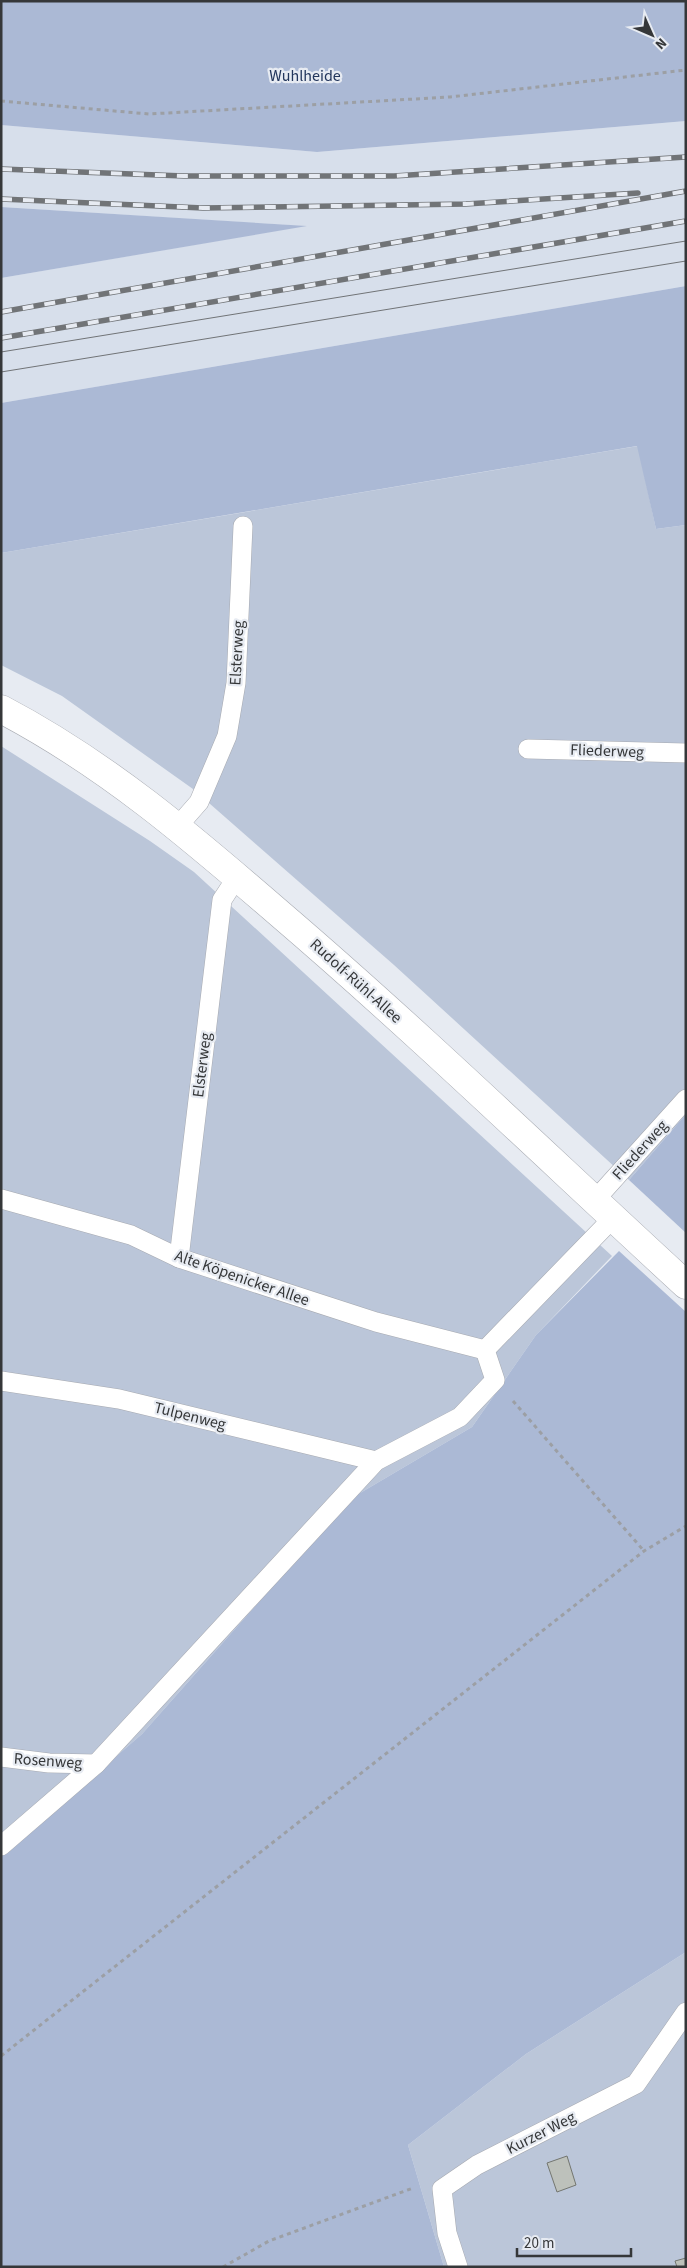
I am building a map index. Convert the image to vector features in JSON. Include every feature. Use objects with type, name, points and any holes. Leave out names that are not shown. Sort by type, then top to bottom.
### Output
[{"type":"street","name":"Rudolf-Rühl-Allee","points":[[1,709],[28,723],[103,770],[178,826],[329,956],[686,1285]]},
{"type":"lane","name":"Elsterweg","points":[[178,826],[199,802],[227,736],[236,683],[243,526]]},
{"type":"lane","name":"Fliederweg","points":[[528,748],[686,753]]},
{"type":"lane","name":"Elsterweg","points":[[179,1258],[222,900],[237,877]]},
{"type":"lane","name":"Fliederweg","points":[[485,1350],[604,1209],[686,1099]]},
{"type":"lane","name":"Alte Köpenicker Allee","points":[[1,1199],[131,1235],[179,1258],[376,1322],[485,1350]]},
{"type":"lane","points":[[1,1846],[96,1764],[376,1461],[460,1417],[495,1380],[485,1350]]},
{"type":"lane","name":"Tulpenweg","points":[[1,1381],[119,1399],[376,1461]]},
{"type":"lane","name":"Rosenweg","points":[[1,1757],[49,1763],[96,1764]]},
{"type":"lane","name":"Kurzer Weg","points":[[458,2267],[447,2234],[442,2189],[477,2165],[636,2084],[686,2012]]},
{"type":"path","points":[[1,101],[149,114],[450,97],[686,70]]},
{"type":"path","points":[[495,1380],[644,1551]]},
{"type":"path","points":[[1,2056],[644,1551],[686,1526]]},
{"type":"path","points":[[223,2267],[269,2241],[415,2187]]},
{"type":"shaded area","points":[[686,121],[686,286],[1,403],[1,278],[304,226],[1,207],[1,125],[317,152]]},
{"type":"shaded area","points":[[638,446],[656,529],[686,525],[686,1114],[629,1180],[394,965],[193,789],[62,696],[1,665],[1,553]]},
{"type":"shaded area","points":[[1,746],[150,841],[194,872],[612,1256],[536,1335],[472,1427],[350,1499],[142,1734],[1,1856]]},
{"type":"shaded area","points":[[686,1952],[686,2267],[444,2267],[408,2145],[526,2054]]},
{"type":"green space","name":"Wuhlheide","points":[[1,1],[686,1],[686,121],[317,152],[1,125]]},
{"type":"green space","points":[[1,207],[307,226],[1,278]]},
{"type":"green space","points":[[686,286],[686,525],[656,529],[637,446],[1,553],[1,403]]},
{"type":"green space","points":[[686,1114],[686,1233],[629,1180]]},
{"type":"green space","points":[[619,1251],[686,1312],[686,1952],[526,2054],[408,2145],[444,2267],[1,2267],[1,1856],[142,1734],[350,1499],[472,1427],[536,1335]]},
{"type":"building","points":[[567,2156],[576,2185],[557,2192],[547,2163]]},
{"type":"building","points":[[686,2258],[686,2267],[677,2267],[675,2261]]},
{"type":"tram line","points":[[1,352],[686,241]]},
{"type":"tram line","points":[[1,372],[686,261]]},
{"type":"railway","points":[[1,169],[184,176],[394,176],[686,157]]},
{"type":"railway","points":[[1,312],[686,191]]},
{"type":"railway","points":[[1,199],[203,208],[466,204],[638,193]]},
{"type":"railway","points":[[1,338],[686,221]]}]
